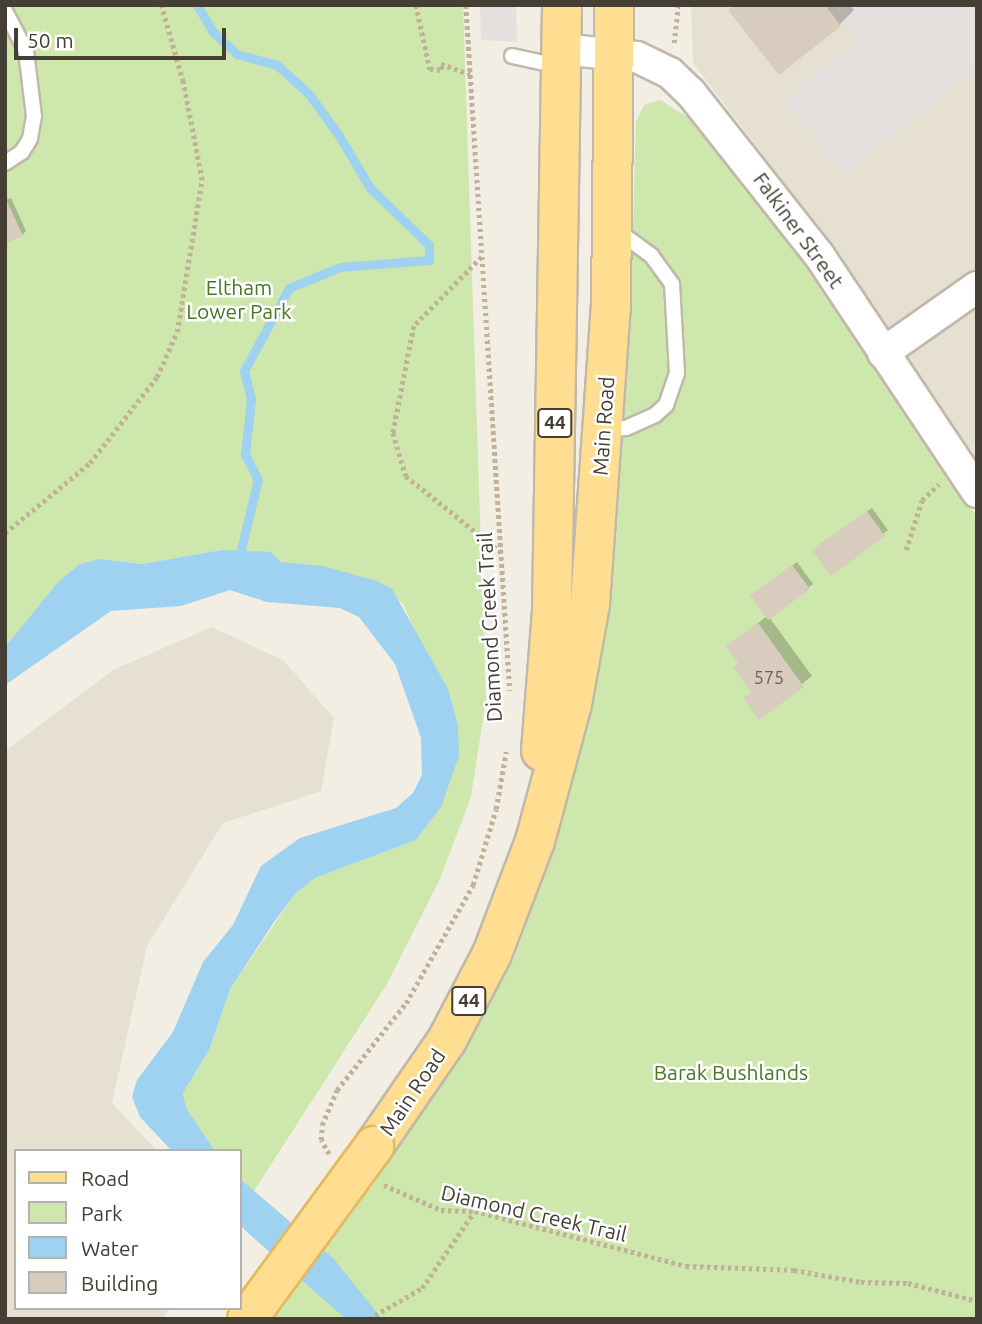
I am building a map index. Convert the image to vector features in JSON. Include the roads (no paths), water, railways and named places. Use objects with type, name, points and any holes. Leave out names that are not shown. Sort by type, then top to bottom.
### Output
[{"type":"main road","name":"Main Road","points":[[534,841],[552,610],[562,5]]},
{"type":"main road","name":"Main Road","points":[[247,1319],[377,1165],[424,1075],[471,996],[534,841],[572,705],[590,604],[604,430],[611,226],[614,5]]},
{"type":"main road","points":[[556,391],[584,419],[604,430]]},
{"type":"street","name":"Falkiner Street","points":[[560,58],[612,52],[637,57],[670,73],[763,180],[969,480]]},
{"type":"street","points":[[883,353],[977,287]]},
{"type":"lane","points":[[5,11],[29,62],[34,116],[30,139],[22,152],[5,163]]},
{"type":"lane","points":[[512,56],[560,58]]},
{"type":"lane","points":[[604,430],[626,428],[655,415],[666,405],[677,373],[676,302],[672,284],[652,256],[611,226]]},
{"type":"water","points":[[222,550],[271,552],[281,562],[323,566],[377,581],[392,589],[448,689],[458,726],[459,756],[441,807],[416,840],[315,878],[295,894],[230,989],[210,1048],[183,1093],[186,1108],[214,1149],[170,1149],[140,1117],[132,1097],[137,1080],[173,1032],[203,962],[233,925],[261,866],[300,838],[396,808],[413,793],[422,775],[421,738],[395,664],[359,617],[340,608],[267,602],[230,590],[181,606],[111,611],[5,685],[5,647],[59,581],[80,564],[100,559],[142,564]]},
{"type":"water","points":[[242,1181],[333,1258],[382,1319],[346,1319],[242,1227]]},
{"type":"waterway","points":[[197,5],[213,32],[237,54],[277,65],[308,93],[338,134],[370,188],[429,245],[429,260],[340,267],[289,288],[244,371],[251,399],[245,454],[258,479],[238,562]]},
{"type":"park label","name":"Eltham Lower Park","points":[[239,299]]},
{"type":"park label","name":"Barak Bushlands","points":[[731,1072]]}]
